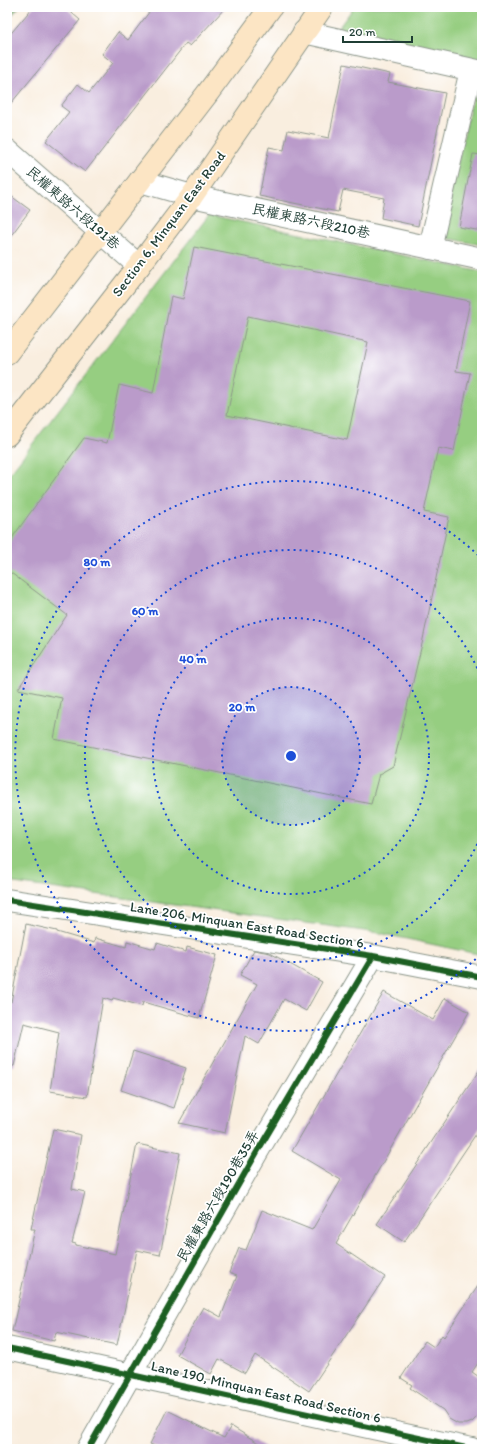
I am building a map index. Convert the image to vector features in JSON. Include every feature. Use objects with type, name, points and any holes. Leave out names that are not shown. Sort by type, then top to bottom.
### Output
[{"type":"main road","points":[[7,353],[207,94],[270,7]]},
{"type":"main road","name":"Section 6, Minquan East Road","points":[[7,435],[192,196],[322,7]]},
{"type":"street","points":[[304,32],[477,71],[430,248]]},
{"type":"street","name":"民權東路六段191巷","points":[[7,150],[139,266]]},
{"type":"street","name":"民權東路六段210巷","points":[[140,181],[192,196],[482,259]]},
{"type":"street","name":"Lane 206, Minquan East Road Section 6","points":[[7,900],[373,956],[482,977]]},
{"type":"street","name":"民權東路六段190巷35弄","points":[[88,1449],[257,1152],[373,956]]},
{"type":"street","name":"Lane 190, Minquan East Road Section 6","points":[[7,1348],[472,1449]]},
{"type":"green space","points":[[7,7],[19,7],[7,21]]},
{"type":"green space","points":[[354,7],[482,7],[482,69],[331,38]]},
{"type":"green space","points":[[475,86],[482,87],[482,245],[441,237]]},
{"type":"green space","points":[[209,215],[482,272],[482,955],[379,933],[7,882],[7,477]]},
{"type":"building","points":[[33,7],[65,7],[80,20],[7,108],[7,38]]},
{"type":"building","points":[[153,7],[226,7],[190,46],[186,43],[85,172],[46,141],[69,112],[61,106],[78,84],[89,93],[113,63],[102,54],[118,32],[128,40]]},
{"type":"building","points":[[344,64],[390,74],[388,82],[445,93],[418,226],[381,218],[384,198],[343,190],[338,212],[259,196],[269,147],[284,150],[288,130],[329,138]]},
{"type":"building","points":[[473,154],[482,155],[482,231],[459,227]]},
{"type":"building","points":[[7,193],[30,210],[7,241]]},
{"type":"building","points":[[194,247],[470,301],[456,371],[470,373],[454,451],[438,448],[424,512],[449,517],[422,644],[393,766],[379,774],[371,804],[54,739],[62,698],[18,689],[67,615],[7,570],[7,545],[84,438],[107,443],[119,385],[153,393],[171,296],[183,299]],"holes":[[[248,316],[368,342],[347,440],[227,415]]]},
{"type":"building","points":[[26,924],[57,931],[94,943],[95,938],[126,947],[127,941],[155,949],[157,943],[186,952],[187,947],[217,955],[199,1018],[143,1002],[142,1006],[113,998],[112,1001],[103,998],[87,1097],[50,1091],[59,1032],[24,1023],[14,1066],[7,1066],[7,1001],[11,1002]]},
{"type":"building","points":[[254,950],[270,953],[322,982],[306,1011],[284,999],[259,1044],[245,1036],[225,1133],[179,1123],[257,984],[240,975]]},
{"type":"building","points":[[384,992],[433,1020],[445,998],[469,1012],[336,1244],[385,1277],[309,1391],[255,1355],[245,1373],[219,1359],[211,1374],[177,1355],[203,1307],[221,1317],[237,1276],[229,1273],[239,1248],[246,1250],[262,1210],[312,1230],[341,1180],[292,1151]]},
{"type":"building","points":[[133,1051],[186,1068],[174,1108],[121,1090]]},
{"type":"building","points":[[482,1066],[482,1125],[404,1242],[377,1224]]},
{"type":"building","points":[[53,1129],[81,1135],[72,1189],[85,1192],[72,1243],[115,1254],[137,1144],[180,1153],[160,1255],[137,1250],[117,1345],[56,1332],[54,1341],[12,1331],[35,1229],[31,1229]]},
{"type":"building","points":[[482,1280],[482,1357],[472,1372],[482,1379],[481,1408],[479,1415],[472,1422],[467,1424],[458,1424],[449,1419],[443,1410],[410,1388],[412,1385],[401,1378],[425,1341],[434,1347],[442,1335],[444,1337]]},
{"type":"building","points":[[167,1410],[224,1438],[231,1426],[268,1449],[161,1449],[150,1444]]},
{"type":"cycle path","points":[[7,900],[373,956],[482,977]]},
{"type":"cycle path","points":[[88,1449],[257,1152],[373,956]]},
{"type":"cycle path","points":[[7,1348],[472,1449]]}]
